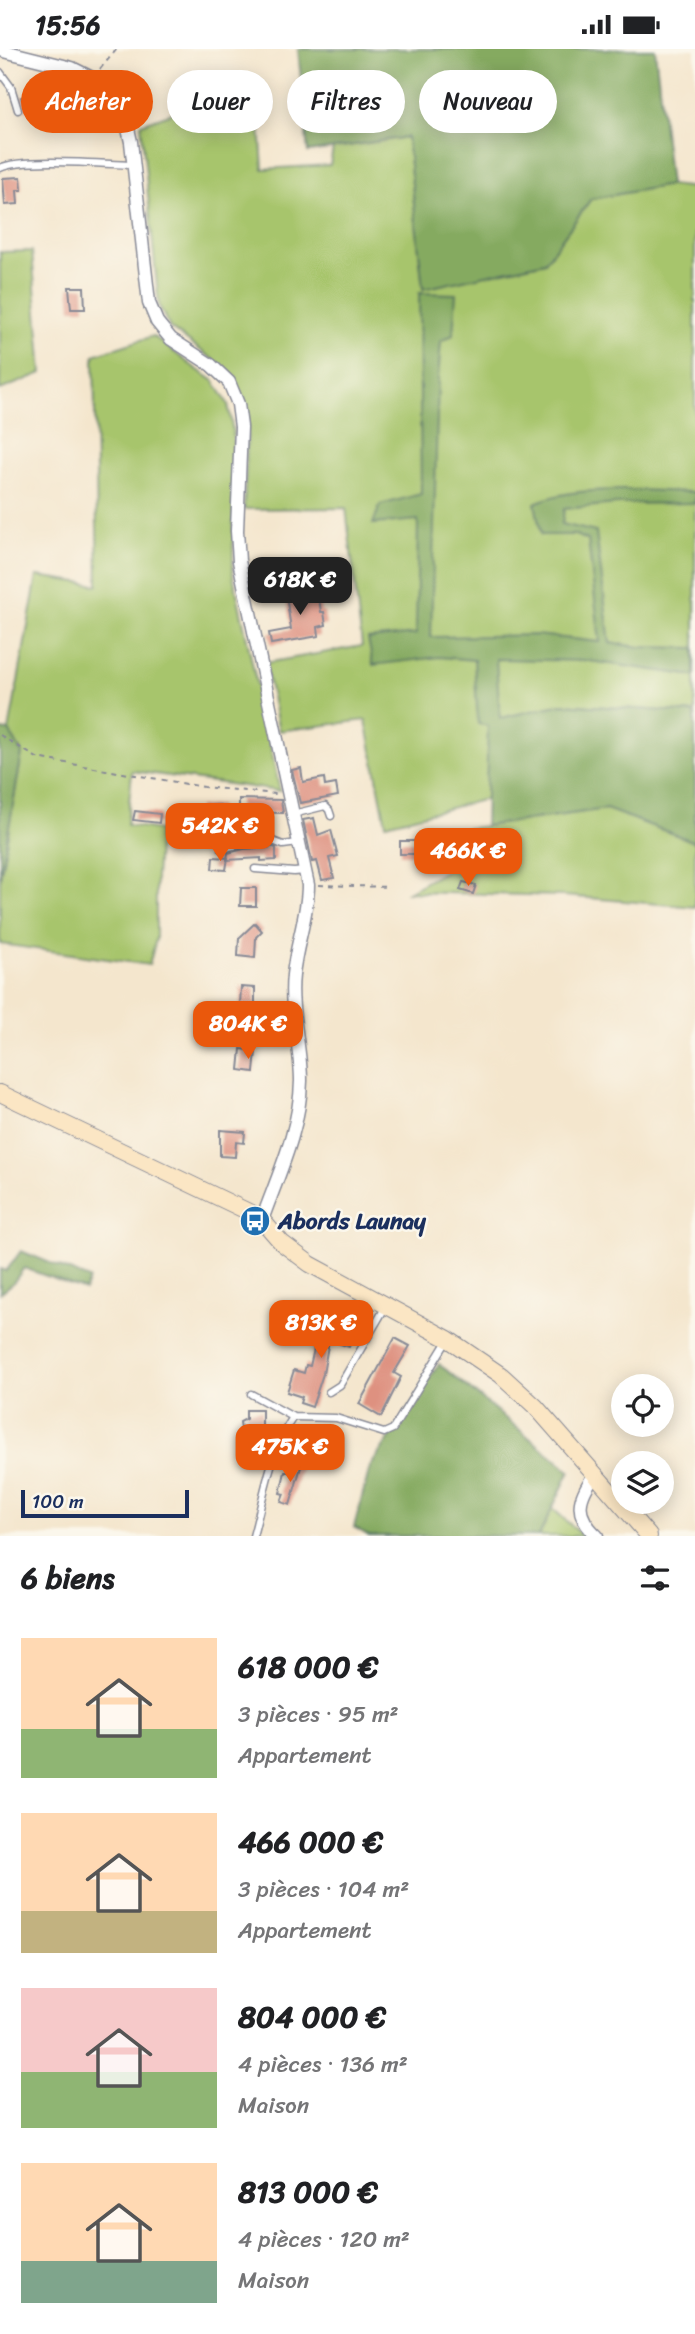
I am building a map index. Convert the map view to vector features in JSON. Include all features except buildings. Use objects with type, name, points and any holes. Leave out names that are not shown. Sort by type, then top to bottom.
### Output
[{"type":"street","points":[[0,50],[76,70]]},
{"type":"street","points":[[128,133],[149,303],[157,322],[171,339],[211,365],[229,383],[239,404],[239,561],[308,885],[308,908],[292,977],[301,1082],[297,1114],[289,1146],[262,1220]]},
{"type":"street","points":[[0,1093],[262,1220],[282,1243],[310,1265],[448,1339],[501,1375],[527,1399],[649,1536]]},
{"type":"street","points":[[595,1474],[580,1502],[580,1513],[589,1529],[597,1536]]},
{"type":"lane","points":[[0,72],[11,87],[18,110]]},
{"type":"lane","points":[[0,168],[13,163],[133,165]]},
{"type":"lane","points":[[293,814],[325,806],[331,816]]},
{"type":"lane","points":[[265,822],[265,838]]},
{"type":"lane","points":[[222,849],[265,838],[283,845],[299,843]]},
{"type":"lane","points":[[255,869],[305,871]]},
{"type":"lane","points":[[330,1392],[340,1385],[387,1304]]},
{"type":"lane","points":[[251,1394],[293,1417],[336,1419],[384,1433],[393,1429],[448,1339]]},
{"type":"lane","points":[[253,1536],[277,1450],[293,1417]]},
{"type":"path","points":[[99,70],[117,49]]},
{"type":"path","points":[[0,734],[37,758],[204,787],[288,795]]},
{"type":"path","points":[[308,885],[389,887]]},
{"type":"green space","points":[[298,49],[655,49],[670,185],[591,199],[545,262],[423,289],[407,137],[308,152],[306,133],[405,133],[405,70],[300,70]]},
{"type":"green space","points":[[167,115],[167,133],[260,133],[263,169],[330,165],[333,148],[407,137],[423,288],[545,262],[591,199],[670,185],[695,188],[695,713],[562,704],[489,721],[486,799],[386,824],[366,720],[279,731],[265,663],[362,646],[346,508],[244,509],[248,417],[244,400],[229,371],[170,328],[159,306],[142,133],[153,133],[153,120]]},
{"type":"green space","points":[[32,251],[42,373],[0,390],[0,252]]},
{"type":"green space","points":[[419,293],[456,294],[453,335],[441,341],[438,379],[431,637],[537,635],[600,642],[588,540],[575,535],[541,535],[535,503],[551,497],[591,491],[695,492],[695,503],[617,504],[564,509],[562,524],[596,532],[610,643],[641,647],[695,648],[695,676],[589,661],[496,659],[500,718],[562,704],[695,713],[695,842],[606,809],[485,826],[488,726],[478,724],[474,660],[439,657],[373,665],[368,639],[416,634],[418,520],[373,524],[380,505],[421,494]]},
{"type":"green space","points":[[153,336],[214,381],[228,404],[233,432],[233,575],[280,791],[132,771],[127,825],[159,830],[156,939],[149,965],[0,944],[0,878],[22,754],[9,731],[37,576],[98,585],[94,355]]},
{"type":"green space","points":[[0,730],[9,731],[22,753],[0,878]]},
{"type":"green space","points":[[606,809],[695,842],[695,907],[564,896],[408,892],[457,864],[465,829]]},
{"type":"green space","points":[[21,1251],[89,1279],[85,1290],[24,1268],[13,1283],[0,1293],[0,1269],[6,1271]]},
{"type":"green space","points":[[439,1364],[570,1471],[539,1536],[369,1536],[354,1527],[370,1467]]},
{"type":"green space","points":[[552,1508],[583,1536],[539,1536]]},
{"type":"place","name":"Abords Launay","points":[[255,1221]]}]
